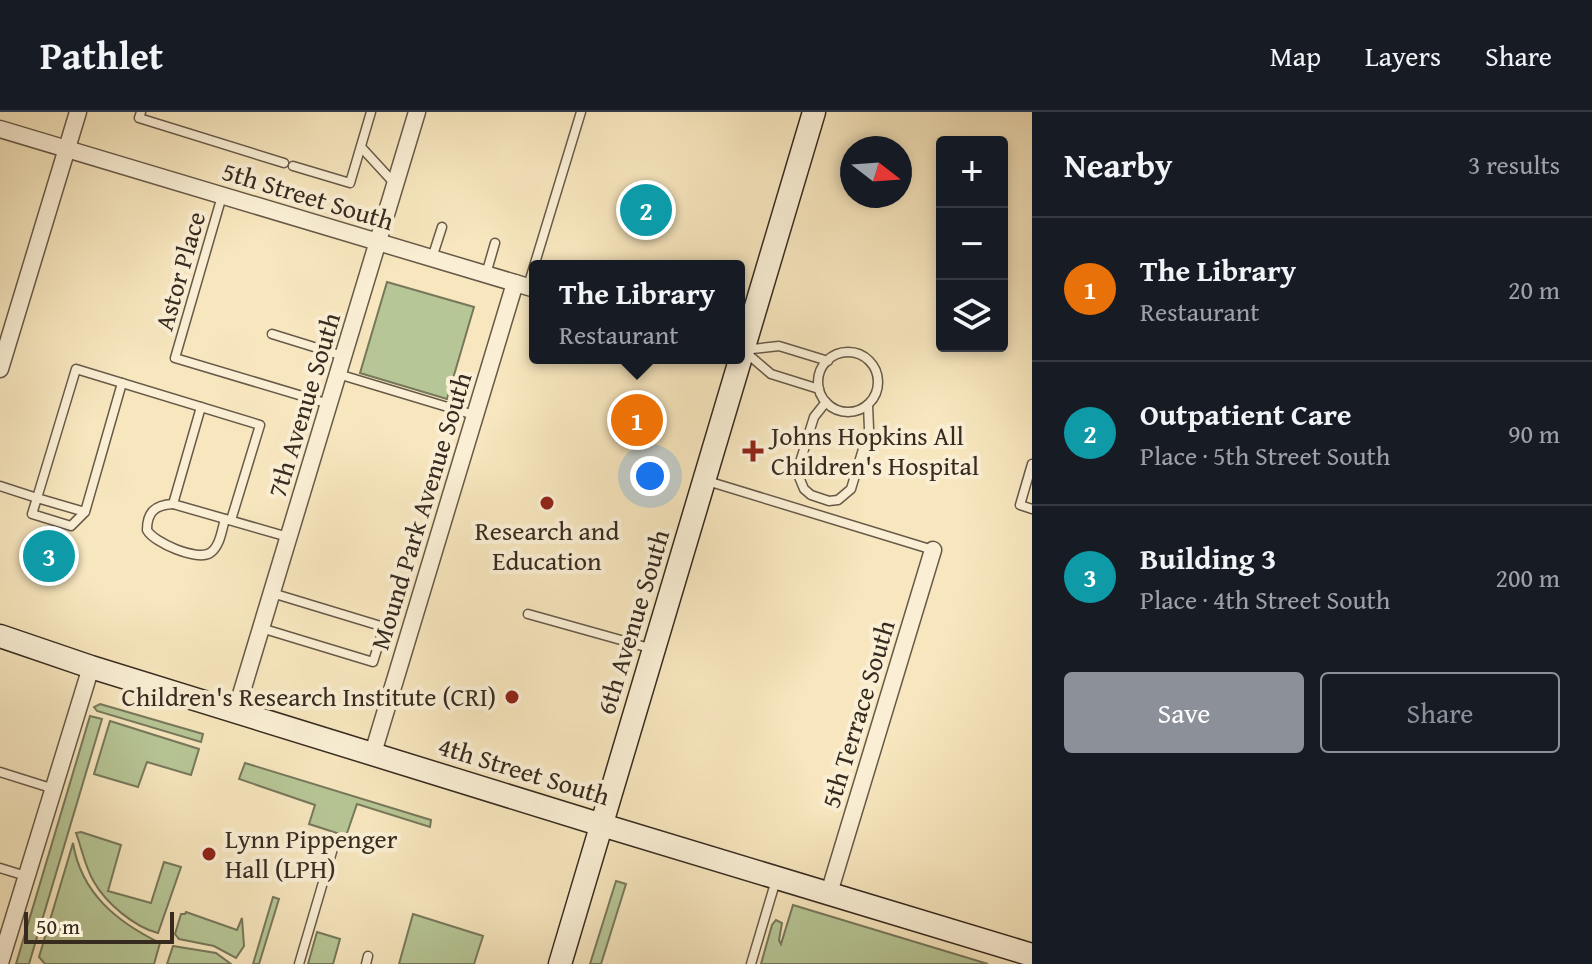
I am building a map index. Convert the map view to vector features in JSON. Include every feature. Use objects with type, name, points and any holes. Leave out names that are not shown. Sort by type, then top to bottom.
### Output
[{"type":"main road","name":"6th Avenue South","points":[[745,336],[814,112]]},
{"type":"main road","name":"6th Avenue South","points":[[560,964],[737,364]]},
{"type":"main road","name":"4th Street South","points":[[0,636],[602,825],[1032,955]]},
{"type":"street","points":[[0,369],[78,112]]},
{"type":"street","name":"7th Avenue South","points":[[236,711],[417,112]]},
{"type":"street","name":"5th Street South","points":[[0,129],[526,286]]},
{"type":"street","name":"Mound Park Avenue South","points":[[373,753],[475,415],[526,286]]},
{"type":"street","name":"5th Terrace South","points":[[829,893],[933,550]]},
{"type":"street","points":[[0,963],[91,667]]},
{"type":"lane","points":[[141,112],[139,118],[350,183],[371,112]]},
{"type":"lane","points":[[534,260],[581,112]]},
{"type":"lane","points":[[361,147],[395,185]]},
{"type":"lane","name":"Astor Place","points":[[223,196],[175,358],[329,404]]},
{"type":"lane","points":[[432,258],[442,227]]},
{"type":"lane","points":[[486,274],[495,243]]},
{"type":"lane","points":[[272,334],[343,356]]},
{"type":"lane","points":[[745,349],[779,346],[828,361]]},
{"type":"lane","points":[[745,352],[771,374],[819,389]]},
{"type":"lane","points":[[851,352],[869,361],[878,379],[874,398],[868,405],[850,412],[840,411],[826,402],[819,389],[820,373],[828,361],[841,353],[851,352]]},
{"type":"lane","points":[[122,383],[85,512],[71,526],[32,514],[76,369],[201,407],[260,425],[228,520],[217,547],[209,554],[200,556],[158,543],[147,530],[147,519],[160,504],[173,504],[228,520],[289,537]]},
{"type":"lane","points":[[338,374],[475,415]]},
{"type":"lane","points":[[826,402],[814,417],[797,472],[804,489],[829,501],[845,497],[851,489],[869,429],[868,405]]},
{"type":"lane","points":[[173,504],[201,407]]},
{"type":"lane","points":[[1032,464],[1020,505],[1032,509]]},
{"type":"lane","points":[[704,480],[933,550]]},
{"type":"lane","points":[[0,486],[85,512]]},
{"type":"lane","points":[[261,628],[373,662],[377,650],[384,627],[272,593]]},
{"type":"lane","points":[[528,614],[654,649]]},
{"type":"lane","points":[[0,772],[54,789]]},
{"type":"lane","points":[[299,964],[334,845]]},
{"type":"lane","points":[[0,868],[27,876]]},
{"type":"lane","points":[[751,964],[777,877]]},
{"type":"green space","points":[[387,282],[474,307],[447,399],[360,373]]},
{"type":"green space","points":[[100,704],[203,734],[201,742],[97,711],[94,707]]},
{"type":"green space","points":[[90,716],[102,719],[29,964],[16,964]]},
{"type":"green space","points":[[110,721],[199,749],[191,775],[147,762],[138,787],[94,774]]},
{"type":"green space","points":[[245,763],[431,820],[430,827],[357,804],[346,836],[309,824],[315,805],[239,779]]},
{"type":"green space","points":[[76,833],[121,845],[108,891],[151,903],[164,862],[181,867],[158,933],[130,920],[99,890],[88,870]]},
{"type":"green space","points":[[73,843],[84,877],[103,904],[129,926],[160,943],[154,964],[45,964],[39,957]]},
{"type":"green space","points":[[616,881],[626,884],[601,964],[590,964]]},
{"type":"green space","points":[[273,897],[279,899],[259,964],[253,964]]},
{"type":"green space","points":[[793,905],[988,964],[761,964],[772,925],[776,920],[782,923],[781,944]]},
{"type":"green space","points":[[186,912],[237,930],[242,918],[244,946],[236,958],[214,946],[179,939],[175,934],[181,914]]},
{"type":"green space","points":[[413,914],[483,936],[474,964],[399,964]]},
{"type":"green space","points":[[317,932],[340,939],[333,964],[308,964]]},
{"type":"green space","points":[[173,946],[216,953],[231,964],[167,964]]},
{"type":"place","name":"Outpatient Care","points":[[646,210]]},
{"type":"place","name":"The Library","points":[[637,420]]},
{"type":"place","name":"Johns Hopkins All Children's Hospital","points":[[753,451]]},
{"type":"place","name":"Research and Education","points":[[547,503]]},
{"type":"place","name":"Building 3","points":[[49,556]]},
{"type":"place","name":"Children's Research Institute (CRI)","points":[[512,697]]},
{"type":"place","name":"Lynn Pippenger Hall (LPH)","points":[[209,854]]}]
